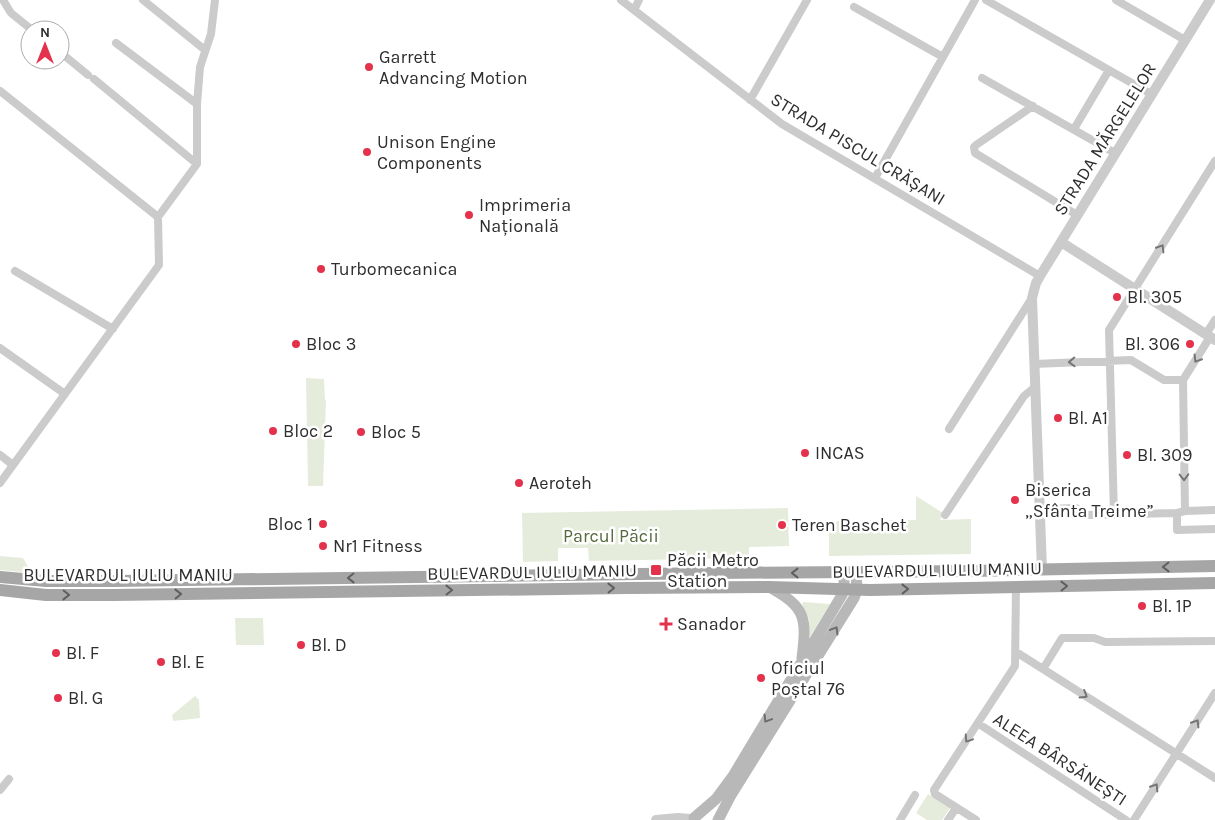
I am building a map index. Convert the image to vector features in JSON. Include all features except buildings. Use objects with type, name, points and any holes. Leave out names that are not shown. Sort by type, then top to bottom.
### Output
[{"type":"main road","name":"BULEVARDUL IULIU MANIU","points":[[0,577],[46,581],[99,582],[1042,570],[1215,566]]},
{"type":"main road","points":[[694,819],[725,789],[844,590],[850,572]]},
{"type":"main road","points":[[718,820],[731,795],[854,598],[857,590],[850,572]]},
{"type":"main road","name":"BULEVARDUL IULIU MANIU","points":[[0,590],[46,595],[122,595],[769,587],[857,590],[1215,583]]},
{"type":"main road","points":[[769,587],[792,600],[800,611],[805,631],[802,662]]},
{"type":"main road","points":[[726,820],[731,795]]},
{"type":"street","points":[[3,0],[11,13],[20,20]]},
{"type":"street","points":[[142,0],[205,50]]},
{"type":"street","points":[[0,483],[159,265],[158,217],[197,164],[197,104],[200,67],[211,34],[215,0]]},
{"type":"street","name":"STRADA PISCUL CRĂȘANI","points":[[621,0],[782,124],[1040,276]]},
{"type":"street","points":[[634,10],[639,0]]},
{"type":"street","points":[[750,100],[807,0]]},
{"type":"street","points":[[875,178],[975,0]]},
{"type":"street","points":[[986,0],[1152,94]]},
{"type":"street","points":[[1116,0],[1185,40]]},
{"type":"street","name":"STRADA MĂRGELELOR","points":[[1042,570],[1032,298],[1036,283],[1210,0]]},
{"type":"street","points":[[854,7],[943,57]]},
{"type":"street","points":[[116,43],[197,104]]},
{"type":"street","points":[[70,60],[197,164]]},
{"type":"street","points":[[1074,129],[1109,70]]},
{"type":"street","points":[[982,78],[1115,153]]},
{"type":"street","points":[[0,91],[158,217]]},
{"type":"street","points":[[1033,106],[976,144],[974,153],[1077,215]]},
{"type":"street","points":[[1114,515],[1109,330],[1215,161]]},
{"type":"street","points":[[1060,242],[1210,337]]},
{"type":"street","points":[[15,271],[113,329]]},
{"type":"street","name":"STRADA MĂRGELELOR","points":[[949,429],[1032,298]]},
{"type":"street","points":[[1215,320],[1210,337],[1183,380],[1181,512],[1177,530],[1215,529]]},
{"type":"street","points":[[0,348],[65,394]]},
{"type":"street","points":[[1034,364],[1131,360],[1164,380],[1183,380]]},
{"type":"street","points":[[945,515],[1024,396],[1035,387]]},
{"type":"street","points":[[0,455],[13,465]]},
{"type":"street","points":[[1040,509],[1076,508],[1085,515],[1215,510]]},
{"type":"street","points":[[976,820],[935,794],[935,788],[1014,670],[1016,652],[1016,587]]},
{"type":"street","points":[[1043,669],[1062,638],[1094,638],[1105,642],[1215,641]]},
{"type":"street","points":[[1016,652],[1215,778]]},
{"type":"street","points":[[1134,820],[1215,693]]},
{"type":"street","name":"ALEEA BÂRSĂNEȘTI","points":[[979,724],[1126,820]]},
{"type":"street","points":[[0,790],[9,779]]},
{"type":"street","points":[[900,820],[915,795]]},
{"type":"street","points":[[948,820],[956,808]]},
{"type":"street","points":[[656,820],[694,819]]},
{"type":"green space","points":[[306,378],[324,379],[326,401],[323,486],[308,486]]},
{"type":"green space","points":[[916,496],[943,513],[940,520],[971,519],[971,554],[829,556],[829,532],[837,521],[916,520]]},
{"type":"green space","name":"Parcul Păcii","points":[[788,508],[789,546],[749,547],[749,558],[589,561],[588,548],[558,548],[558,561],[523,562],[522,513]]},
{"type":"green space","points":[[0,556],[23,558],[32,573],[0,570]]},
{"type":"green space","points":[[803,602],[830,604],[810,637],[809,620],[802,605]]},
{"type":"green space","points":[[235,618],[263,618],[264,645],[236,645]]},
{"type":"green space","points":[[195,696],[199,700],[200,718],[173,721],[172,715]]},
{"type":"green space","points":[[928,794],[950,808],[942,820],[927,820],[916,813]]},
{"type":"place","name":"Garrett Advancing Motion","points":[[369,67]]},
{"type":"place","name":"Unison Engine Components","points":[[367,152]]},
{"type":"place","name":"Imprimeria Națională","points":[[469,215]]},
{"type":"place","name":"Turbomecanica","points":[[321,269]]},
{"type":"place","name":"Bl. 305","points":[[1117,297]]},
{"type":"place","name":"Bloc 3","points":[[296,344]]},
{"type":"place","name":"Bl. 306","points":[[1190,344]]},
{"type":"place","name":"Bl. A1","points":[[1058,418]]},
{"type":"place","name":"Bloc 2","points":[[273,431]]},
{"type":"place","name":"Bloc 5","points":[[361,432]]},
{"type":"place","name":"INCAS","points":[[805,453]]},
{"type":"place","name":"Bl. 309","points":[[1127,455]]},
{"type":"place","name":"Aeroteh","points":[[519,483]]},
{"type":"place","name":"Biserica „Sfânta Treime”","points":[[1015,500]]},
{"type":"place","name":"Bloc 1","points":[[323,524]]},
{"type":"place","name":"Teren Baschet","points":[[782,525]]},
{"type":"place","name":"Nr1 Fitness","points":[[323,546]]},
{"type":"place","name":"Păcii Metro Station","points":[[656,570]]},
{"type":"place","name":"Bl. 1P","points":[[1142,606]]},
{"type":"place","name":"Sanador","points":[[666,624]]},
{"type":"place","name":"Bl. D","points":[[301,645]]},
{"type":"place","name":"Bl. F","points":[[56,653]]},
{"type":"place","name":"Bl. E","points":[[161,662]]},
{"type":"place","name":"Oficiul Poștal 76","points":[[761,678]]},
{"type":"place","name":"Bl. G","points":[[58,698]]}]
